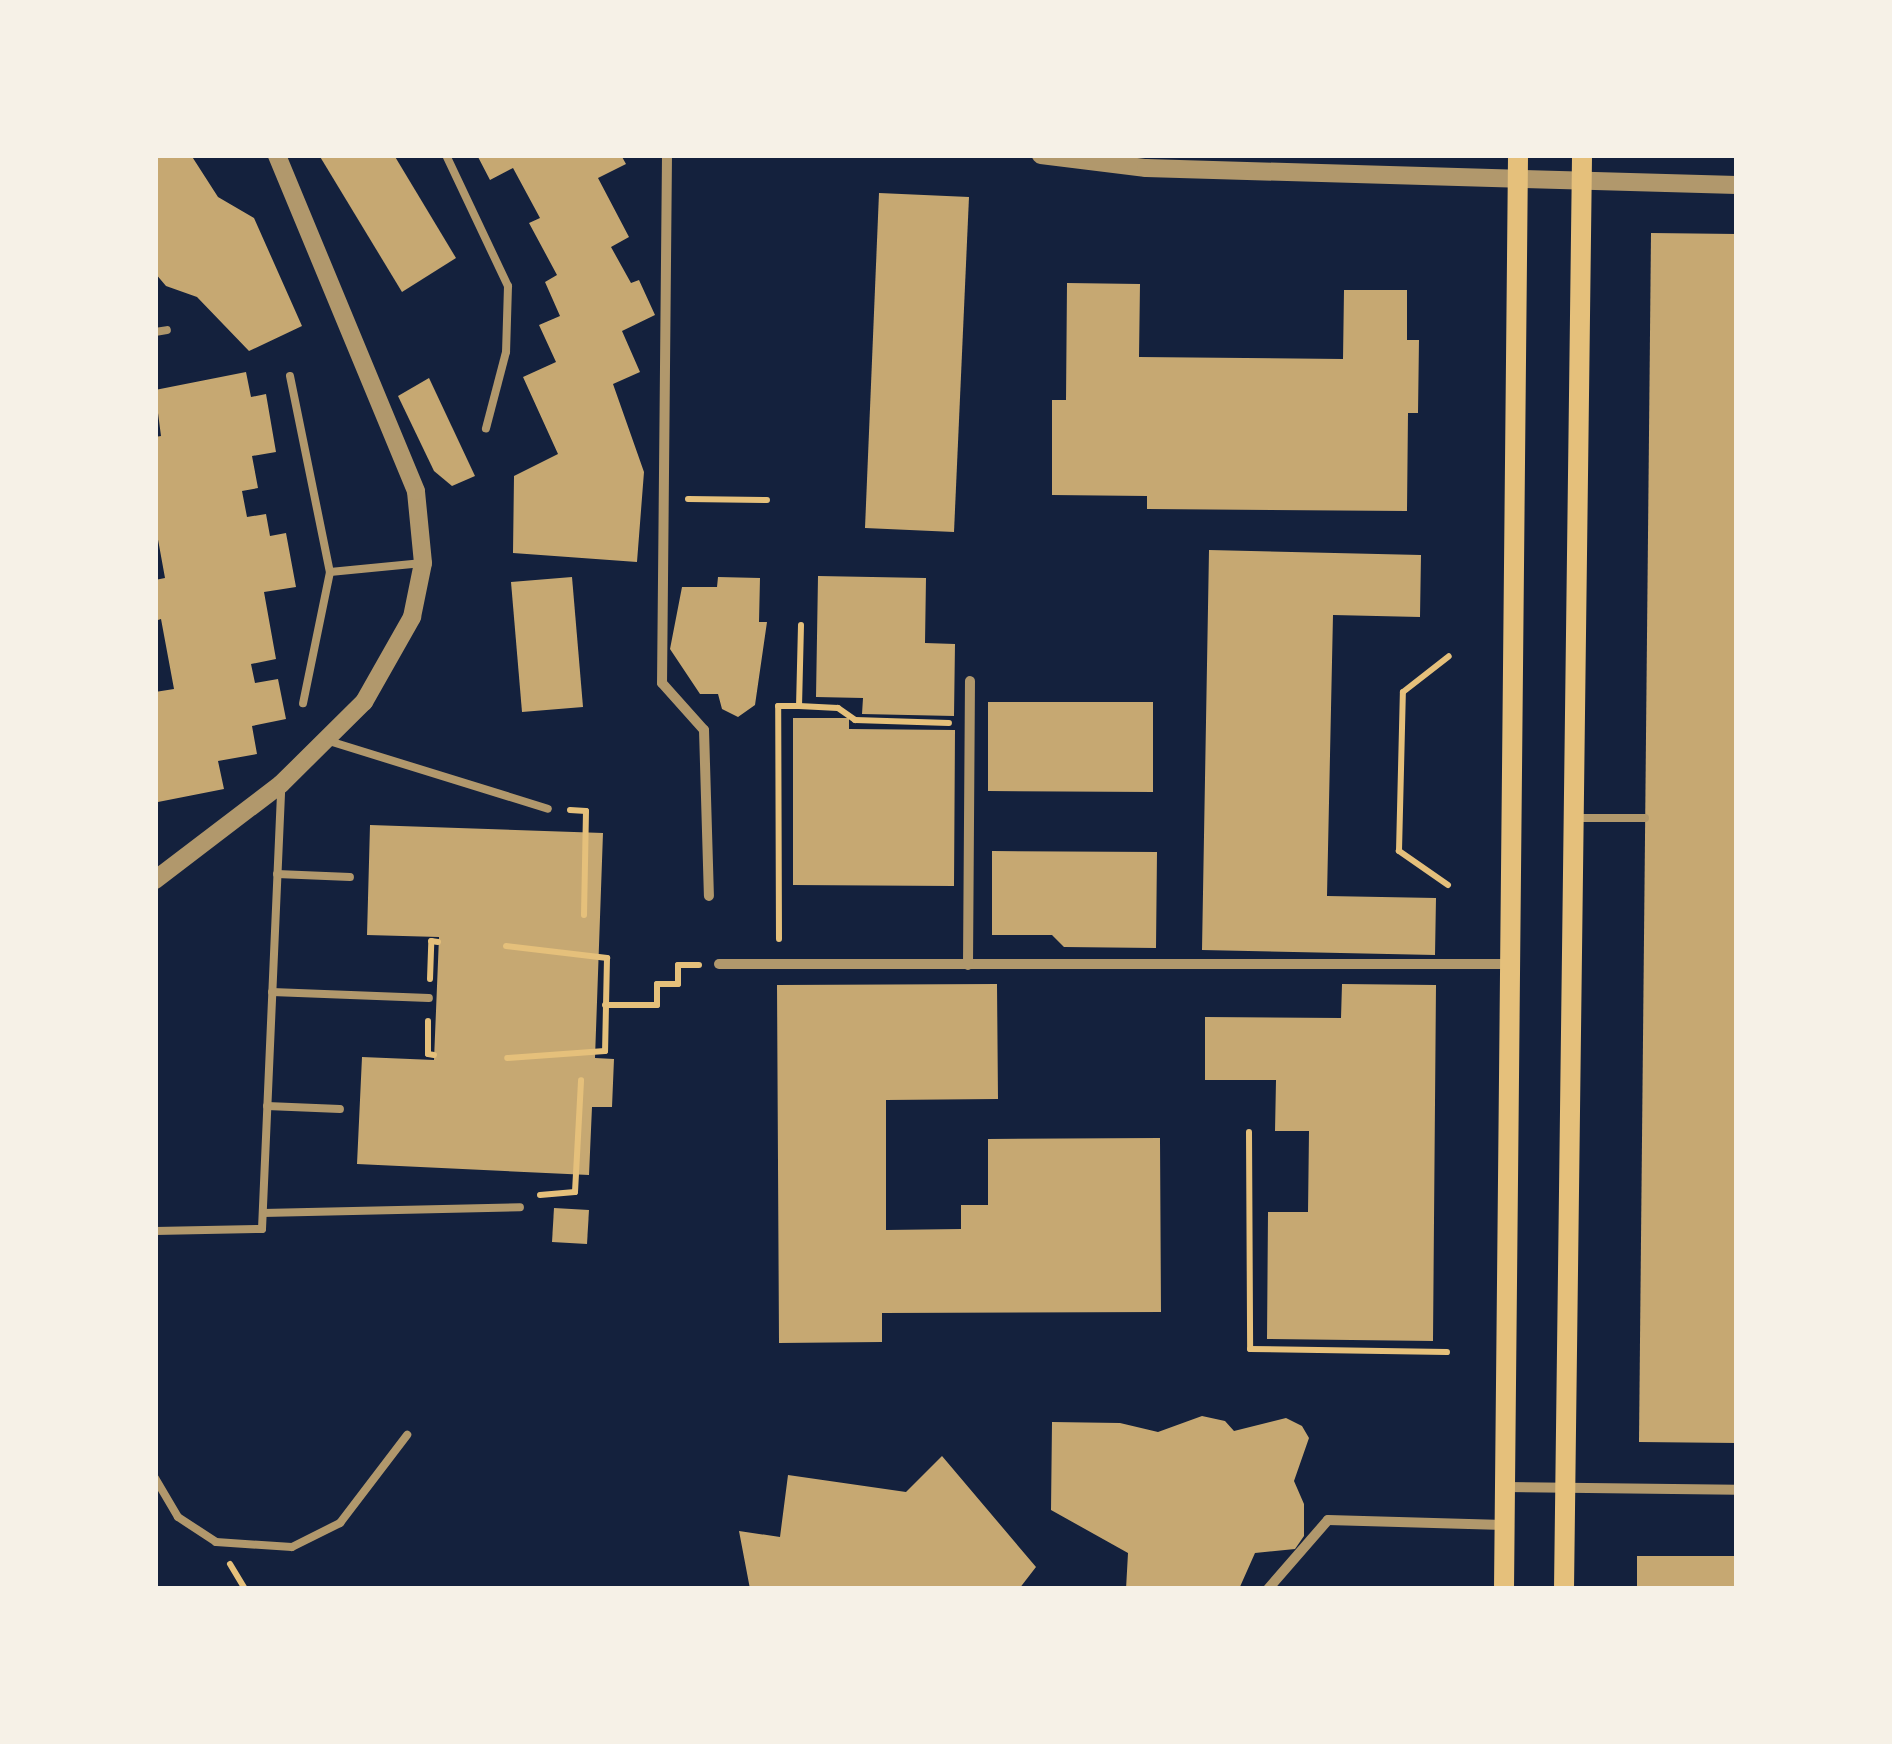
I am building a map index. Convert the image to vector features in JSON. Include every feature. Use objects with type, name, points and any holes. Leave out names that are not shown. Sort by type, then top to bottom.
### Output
[{"type":"main road","points":[[1504,1589],[1507,964],[1518,155]]},
{"type":"main road","points":[[1564,1589],[1570,818],[1582,155]]},
{"type":"street","points":[[155,880],[281,784],[329,741],[392,660],[412,617],[423,562],[416,491],[277,155]]},
{"type":"street","points":[[667,155],[662,684],[704,730],[709,896]]},
{"type":"street","points":[[1041,155],[1146,168],[1737,184]]},
{"type":"street","points":[[968,965],[970,681]]},
{"type":"street","points":[[719,964],[1507,964]]},
{"type":"street","points":[[1506,1487],[1737,1490]]},
{"type":"street","points":[[1268,1589],[1328,1520],[1504,1525]]},
{"type":"lane","points":[[446,155],[508,286],[506,352],[486,428]]},
{"type":"lane","points":[[155,332],[167,330]]},
{"type":"lane","points":[[290,376],[330,572],[303,703]]},
{"type":"lane","points":[[330,572],[423,562]]},
{"type":"lane","points":[[329,741],[548,809]]},
{"type":"lane","points":[[155,1230],[262,1230],[281,784]]},
{"type":"lane","points":[[1570,818],[1645,818]]},
{"type":"lane","points":[[277,874],[350,878]]},
{"type":"lane","points":[[272,992],[429,998]]},
{"type":"lane","points":[[267,1106],[340,1109]]},
{"type":"lane","points":[[262,1213],[520,1208]]},
{"type":"lane","points":[[155,1478],[178,1517],[216,1542],[292,1547],[340,1523],[407,1435]]},
{"type":"path","points":[[663,499],[767,500]]},
{"type":"path","points":[[798,706],[801,625]]},
{"type":"path","points":[[1448,656],[1402,692],[1400,851],[1448,885]]},
{"type":"path","points":[[779,964],[778,706],[838,708],[855,720],[970,723]]},
{"type":"path","points":[[584,916],[586,811]]},
{"type":"path","points":[[506,946],[607,958],[604,1051],[507,1058]]},
{"type":"path","points":[[605,1004],[657,1005],[657,984],[678,984],[678,964],[699,965]]},
{"type":"path","points":[[548,1190],[575,1192],[581,1080]]},
{"type":"path","points":[[1250,1132],[1250,1350],[1447,1352]]},
{"type":"building","points":[[155,155],[191,155],[218,197],[254,218],[302,326],[249,351],[197,297],[166,286],[155,273]]},
{"type":"building","points":[[319,155],[394,155],[456,258],[402,292]]},
{"type":"building","points":[[477,155],[621,155],[626,164],[598,178],[629,237],[611,247],[631,283],[639,280],[655,315],[622,331],[640,372],[613,384],[644,472],[637,562],[513,553],[514,476],[558,454],[523,377],[556,362],[539,325],[560,316],[545,282],[557,275],[529,223],[540,218],[513,168],[490,180]]},
{"type":"building","points":[[879,193],[969,197],[954,532],[865,528]]},
{"type":"building","points":[[1651,233],[1737,234],[1737,1443],[1639,1442]]},
{"type":"building","points":[[1067,283],[1140,284],[1139,357],[1343,359],[1344,290],[1407,290],[1407,340],[1419,340],[1418,413],[1408,413],[1407,511],[1147,509],[1147,496],[1052,495],[1052,400],[1066,400]]},
{"type":"building","points":[[246,372],[251,397],[266,394],[276,452],[252,456],[258,488],[242,491],[247,517],[266,514],[270,536],[286,533],[296,587],[264,592],[276,659],[251,664],[255,683],[278,679],[286,719],[252,726],[257,754],[218,761],[224,789],[158,802],[155,692],[174,689],[161,619],[155,621],[155,580],[165,578],[155,523],[155,437],[161,436],[155,390]]},
{"type":"building","points":[[429,378],[475,476],[452,486],[434,471],[398,396]]},
{"type":"building","points":[[1209,550],[1421,555],[1420,617],[1333,615],[1327,896],[1436,898],[1435,955],[1202,950]]},
{"type":"building","points":[[818,576],[926,578],[925,643],[955,644],[954,716],[862,714],[863,698],[816,697]]},
{"type":"building","points":[[572,577],[583,707],[522,712],[511,582]]},
{"type":"building","points":[[718,577],[760,578],[759,622],[767,622],[755,705],[738,717],[722,709],[718,694],[700,694],[670,649],[682,587],[717,587]]},
{"type":"building","points":[[988,702],[1153,702],[1153,792],[988,791]]},
{"type":"building","points":[[793,718],[849,718],[849,729],[955,730],[954,886],[793,885]]},
{"type":"building","points":[[370,825],[603,833],[595,1058],[614,1059],[612,1107],[592,1107],[589,1175],[357,1164],[362,1057],[434,1060],[439,937],[367,935]]},
{"type":"building","points":[[992,851],[1157,852],[1156,948],[1064,947],[1052,935],[992,935]]},
{"type":"building","points":[[997,984],[998,1099],[886,1100],[886,1230],[961,1229],[961,1205],[988,1205],[988,1139],[1160,1138],[1161,1312],[882,1313],[882,1342],[779,1343],[777,985]]},
{"type":"building","points":[[1342,984],[1436,985],[1433,1341],[1267,1339],[1268,1212],[1308,1212],[1309,1131],[1275,1131],[1276,1080],[1205,1080],[1205,1017],[1341,1018]]},
{"type":"building","points":[[554,1208],[589,1210],[587,1244],[552,1242]]},
{"type":"building","points":[[1202,1416],[1225,1421],[1234,1431],[1286,1418],[1302,1426],[1309,1438],[1294,1481],[1304,1504],[1304,1536],[1295,1549],[1255,1553],[1239,1589],[1126,1589],[1128,1553],[1051,1510],[1052,1422],[1120,1423],[1158,1432]]},
{"type":"building","points":[[942,1456],[1036,1567],[1019,1589],[750,1589],[739,1531],[780,1537],[788,1475],[906,1492]]},
{"type":"building","points":[[1637,1556],[1737,1556],[1737,1589],[1637,1589]]}]
